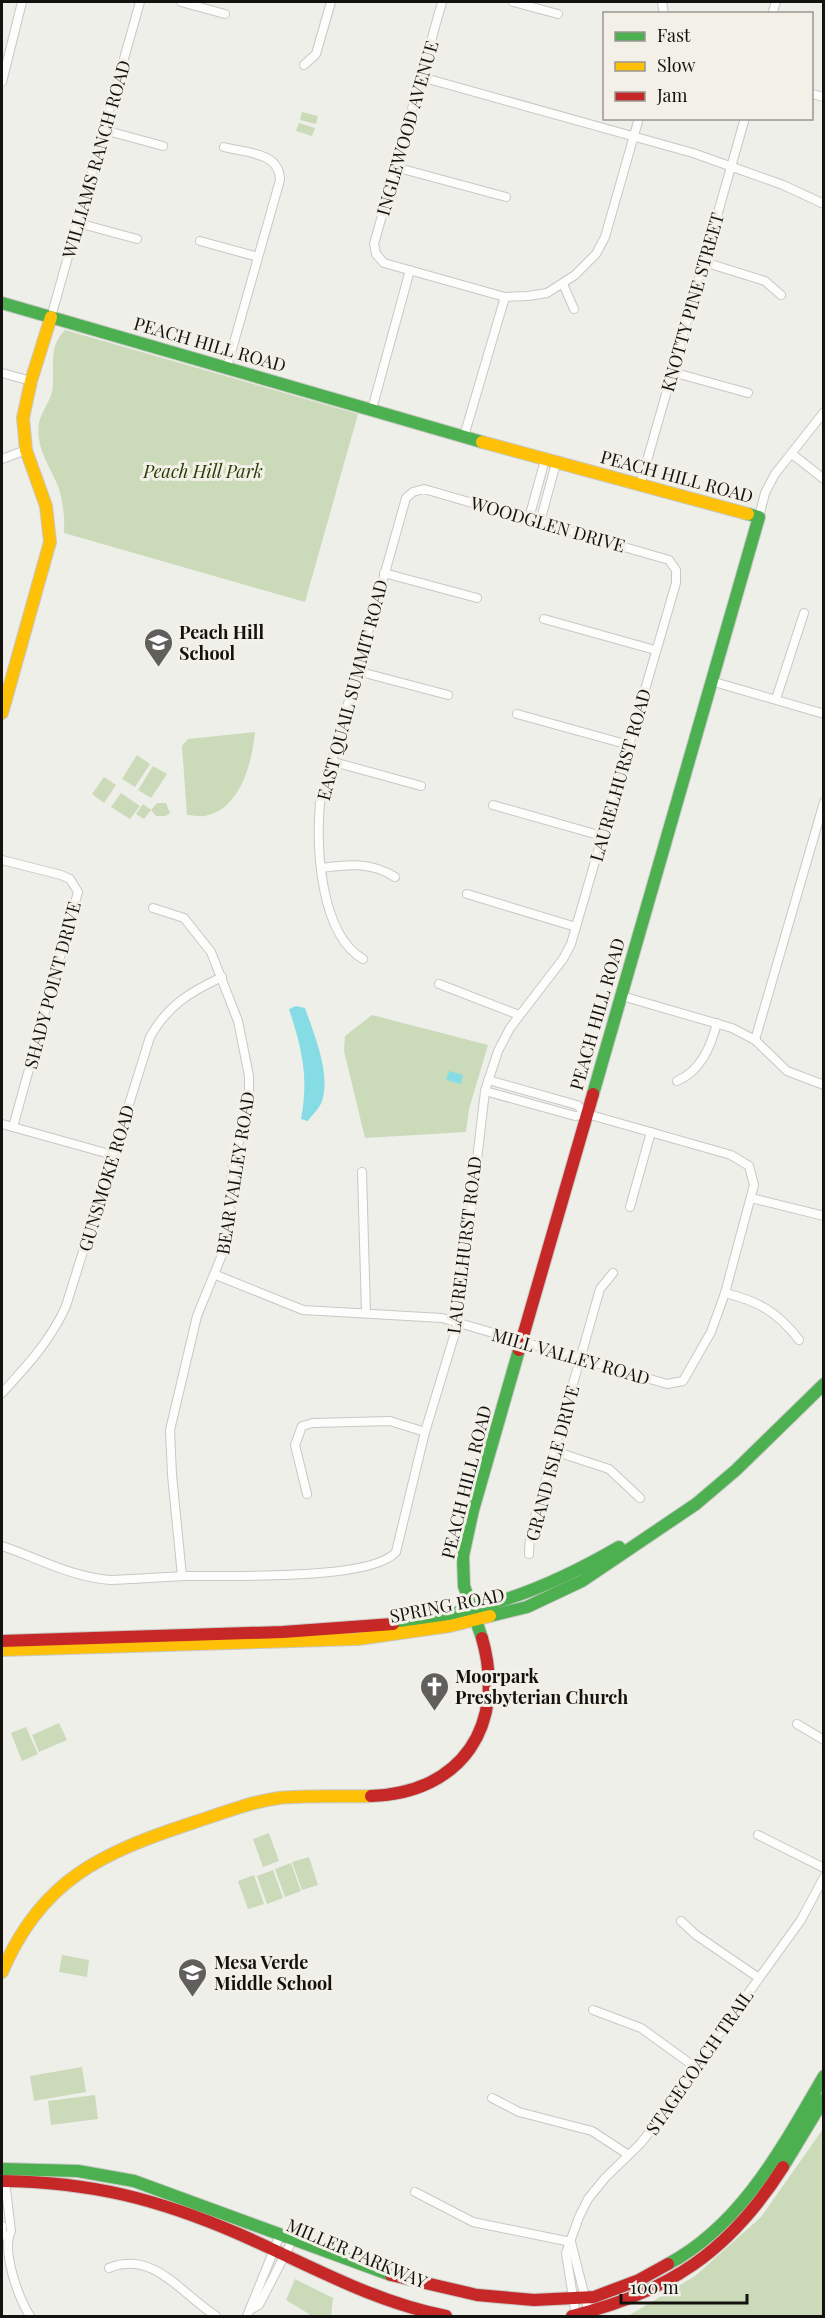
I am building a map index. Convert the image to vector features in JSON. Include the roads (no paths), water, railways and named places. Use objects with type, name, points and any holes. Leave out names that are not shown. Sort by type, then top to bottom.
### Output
[{"type":"street","points":[[2,82],[22,2]]},
{"type":"street","name":"WILLIAMS RANCH ROAD","points":[[51,317],[140,2]]},
{"type":"street","points":[[181,2],[225,14]]},
{"type":"street","points":[[304,65],[316,54],[331,2]]},
{"type":"street","name":"INGLEWOOD AVENUE","points":[[410,270],[384,263],[376,254],[374,244],[442,2]]},
{"type":"street","points":[[513,2],[558,14]]},
{"type":"street","points":[[421,77],[634,135],[783,185],[824,204]]},
{"type":"street","points":[[372,409],[410,270],[506,297],[547,293],[564,284],[596,254],[605,237],[638,120]]},
{"type":"street","name":"KNOTTY PINE STREET","points":[[640,485],[743,120]]},
{"type":"street","points":[[104,130],[163,146]]},
{"type":"street","points":[[224,147],[272,159],[280,168],[280,180],[227,367]]},
{"type":"street","points":[[395,167],[506,197]]},
{"type":"street","points":[[78,222],[137,239]]},
{"type":"street","points":[[200,241],[258,257]]},
{"type":"street","points":[[704,262],[765,281],[781,296]]},
{"type":"street","points":[[564,284],[574,309]]},
{"type":"street","points":[[464,436],[506,297]]},
{"type":"street","name":"PEACH HILL ROAD","points":[[2,303],[551,462],[759,517],[490,1451],[464,1557],[463,1584],[486,1655],[489,1681],[486,1706],[472,1745],[456,1766],[417,1790],[389,1798],[284,1797],[248,1804],[122,1847],[76,1873],[48,1898],[24,1925],[2,1972]]},
{"type":"street","points":[[2,712],[6,685],[50,542],[46,506],[26,450],[23,418],[31,381],[51,317]]},
{"type":"street","points":[[672,372],[748,393]]},
{"type":"street","points":[[2,373],[31,381]]},
{"type":"street","points":[[759,517],[765,493],[775,474],[824,412]]},
{"type":"street","points":[[2,459],[26,450]]},
{"type":"street","points":[[792,454],[824,478]]},
{"type":"street","points":[[529,518],[551,462]]},
{"type":"street","points":[[540,522],[551,462]]},
{"type":"street","name":"WOODGLEN DRIVE","points":[[418,490],[449,495],[662,556],[675,567]]},
{"type":"street","name":"EAST QUAIL SUMMIT ROAD","points":[[363,959],[350,951],[338,930],[326,895],[319,813],[330,761],[404,504],[409,495],[418,490]]},
{"type":"street","name":"LAURELHURST ROAD","points":[[2,1546],[50,1566],[95,1579],[312,1573],[361,1567],[385,1560],[393,1555],[399,1544],[425,1432],[458,1323],[485,1090],[502,1043],[519,1015],[563,959],[576,927],[676,582],[675,567]]},
{"type":"street","points":[[384,573],[477,597]]},
{"type":"street","points":[[776,699],[804,613]]},
{"type":"street","points":[[544,619],[655,650]]},
{"type":"street","points":[[357,671],[448,695]]},
{"type":"street","points":[[711,681],[824,714]]},
{"type":"street","points":[[517,714],[629,745]]},
{"type":"street","points":[[330,761],[421,786]]},
{"type":"street","points":[[755,1040],[824,802]]},
{"type":"street","points":[[493,805],[602,836]]},
{"type":"street","name":"SHADY POINT DRIVE","points":[[2,860],[62,875],[70,879],[78,892],[13,1127]]},
{"type":"street","points":[[322,868],[358,863],[384,870],[395,877]]},
{"type":"street","points":[[467,894],[576,927]]},
{"type":"street","name":"BEAR VALLEY ROAD","points":[[153,908],[176,914],[194,926],[211,952],[222,977],[245,1049],[250,1088],[231,1174],[229,1231],[216,1275],[197,1316],[170,1430],[171,1475],[182,1576]]},
{"type":"street","name":"GUNSMOKE ROAD","points":[[2,1394],[32,1360],[62,1315],[145,1050],[159,1021],[186,995],[222,977]]},
{"type":"street","points":[[439,984],[519,1015]]},
{"type":"street","points":[[622,996],[717,1023],[755,1040],[787,1071],[824,1085]]},
{"type":"street","points":[[677,1081],[693,1072],[700,1063],[717,1023]]},
{"type":"street","points":[[488,1080],[578,1105],[587,1114]]},
{"type":"street","points":[[485,1090],[575,1116],[587,1114],[732,1155],[744,1162],[753,1175],[751,1198],[725,1293],[768,1308],[782,1319],[799,1340]]},
{"type":"street","points":[[2,1124],[113,1155]]},
{"type":"street","points":[[630,1207],[651,1132]]},
{"type":"street","points":[[362,1172],[366,1313]]},
{"type":"street","points":[[751,1198],[824,1216]]},
{"type":"street","name":"GRAND ISLE DRIVE","points":[[529,1554],[530,1534],[600,1289],[613,1273]]},
{"type":"street","name":"MILL VALLEY ROAD","points":[[216,1275],[303,1310],[432,1316],[667,1384],[683,1381],[711,1332],[725,1293]]},
{"type":"street","name":"SPRING ROAD","points":[[2,1650],[358,1639],[411,1634],[473,1615],[556,1582],[646,1531],[717,1479],[824,1376]]},
{"type":"street","name":"SPRING ROAD","points":[[2,1641],[339,1629],[527,1607],[562,1592],[665,1526],[723,1482],[824,1384]]},
{"type":"street","points":[[307,1494],[296,1457],[297,1435],[302,1426],[313,1423],[390,1421],[425,1432]]},
{"type":"street","points":[[554,1451],[609,1469],[640,1498]]},
{"type":"street","points":[[797,1724],[824,1740]]},
{"type":"street","points":[[758,1835],[824,1868]]},
{"type":"street","name":"STAGECOACH TRAIL","points":[[571,2242],[588,2199],[627,2154],[641,2143],[681,2091],[694,2067],[801,1920],[824,1877]]},
{"type":"street","points":[[681,1920],[696,1935],[759,1978]]},
{"type":"street","points":[[593,2010],[641,2028],[694,2067]]},
{"type":"street","points":[[503,2311],[538,2310],[580,2301],[647,2278],[690,2252],[718,2230],[745,2202],[769,2170],[824,2076]]},
{"type":"street","points":[[492,2098],[519,2112],[592,2130],[627,2154]]},
{"type":"street","points":[[415,2192],[473,2222],[571,2242],[580,2301],[579,2315],[622,2303],[666,2283],[718,2247],[750,2214],[777,2179],[824,2099]]},
{"type":"street","points":[[2,2171],[11,2231],[5,2253],[17,2291],[30,2316]]},
{"type":"street","name":"MILLER PARKWAY","points":[[2,2171],[133,2194],[405,2295],[461,2309]]},
{"type":"street","points":[[2,2226],[2,2233],[8,2238]]},
{"type":"street","points":[[248,2313],[275,2245]]},
{"type":"street","points":[[248,2313],[260,2305],[288,2250]]},
{"type":"street","name":"MILLER PARKWAY","points":[[288,2250],[383,2299],[446,2316]]},
{"type":"street","points":[[109,2268],[134,2262],[153,2269],[216,2316]]},
{"type":"water","points":[[296,1006],[305,1008],[323,1067],[324,1090],[321,1104],[308,1121],[301,1119],[304,1090],[303,1063],[289,1009]]},
{"type":"water","points":[[449,1071],[463,1075],[461,1084],[446,1080]]},
{"type":"place","name":"Peach Hill School","points":[[158,668]]},
{"type":"place","name":"Moorpark Presbyterian Church","points":[[434,1712]]},
{"type":"place","name":"Mesa Verde Middle School","points":[[193,1998]]},
{"type":"park label","name":"Peach Hill Park","points":[[203,471]]}]
